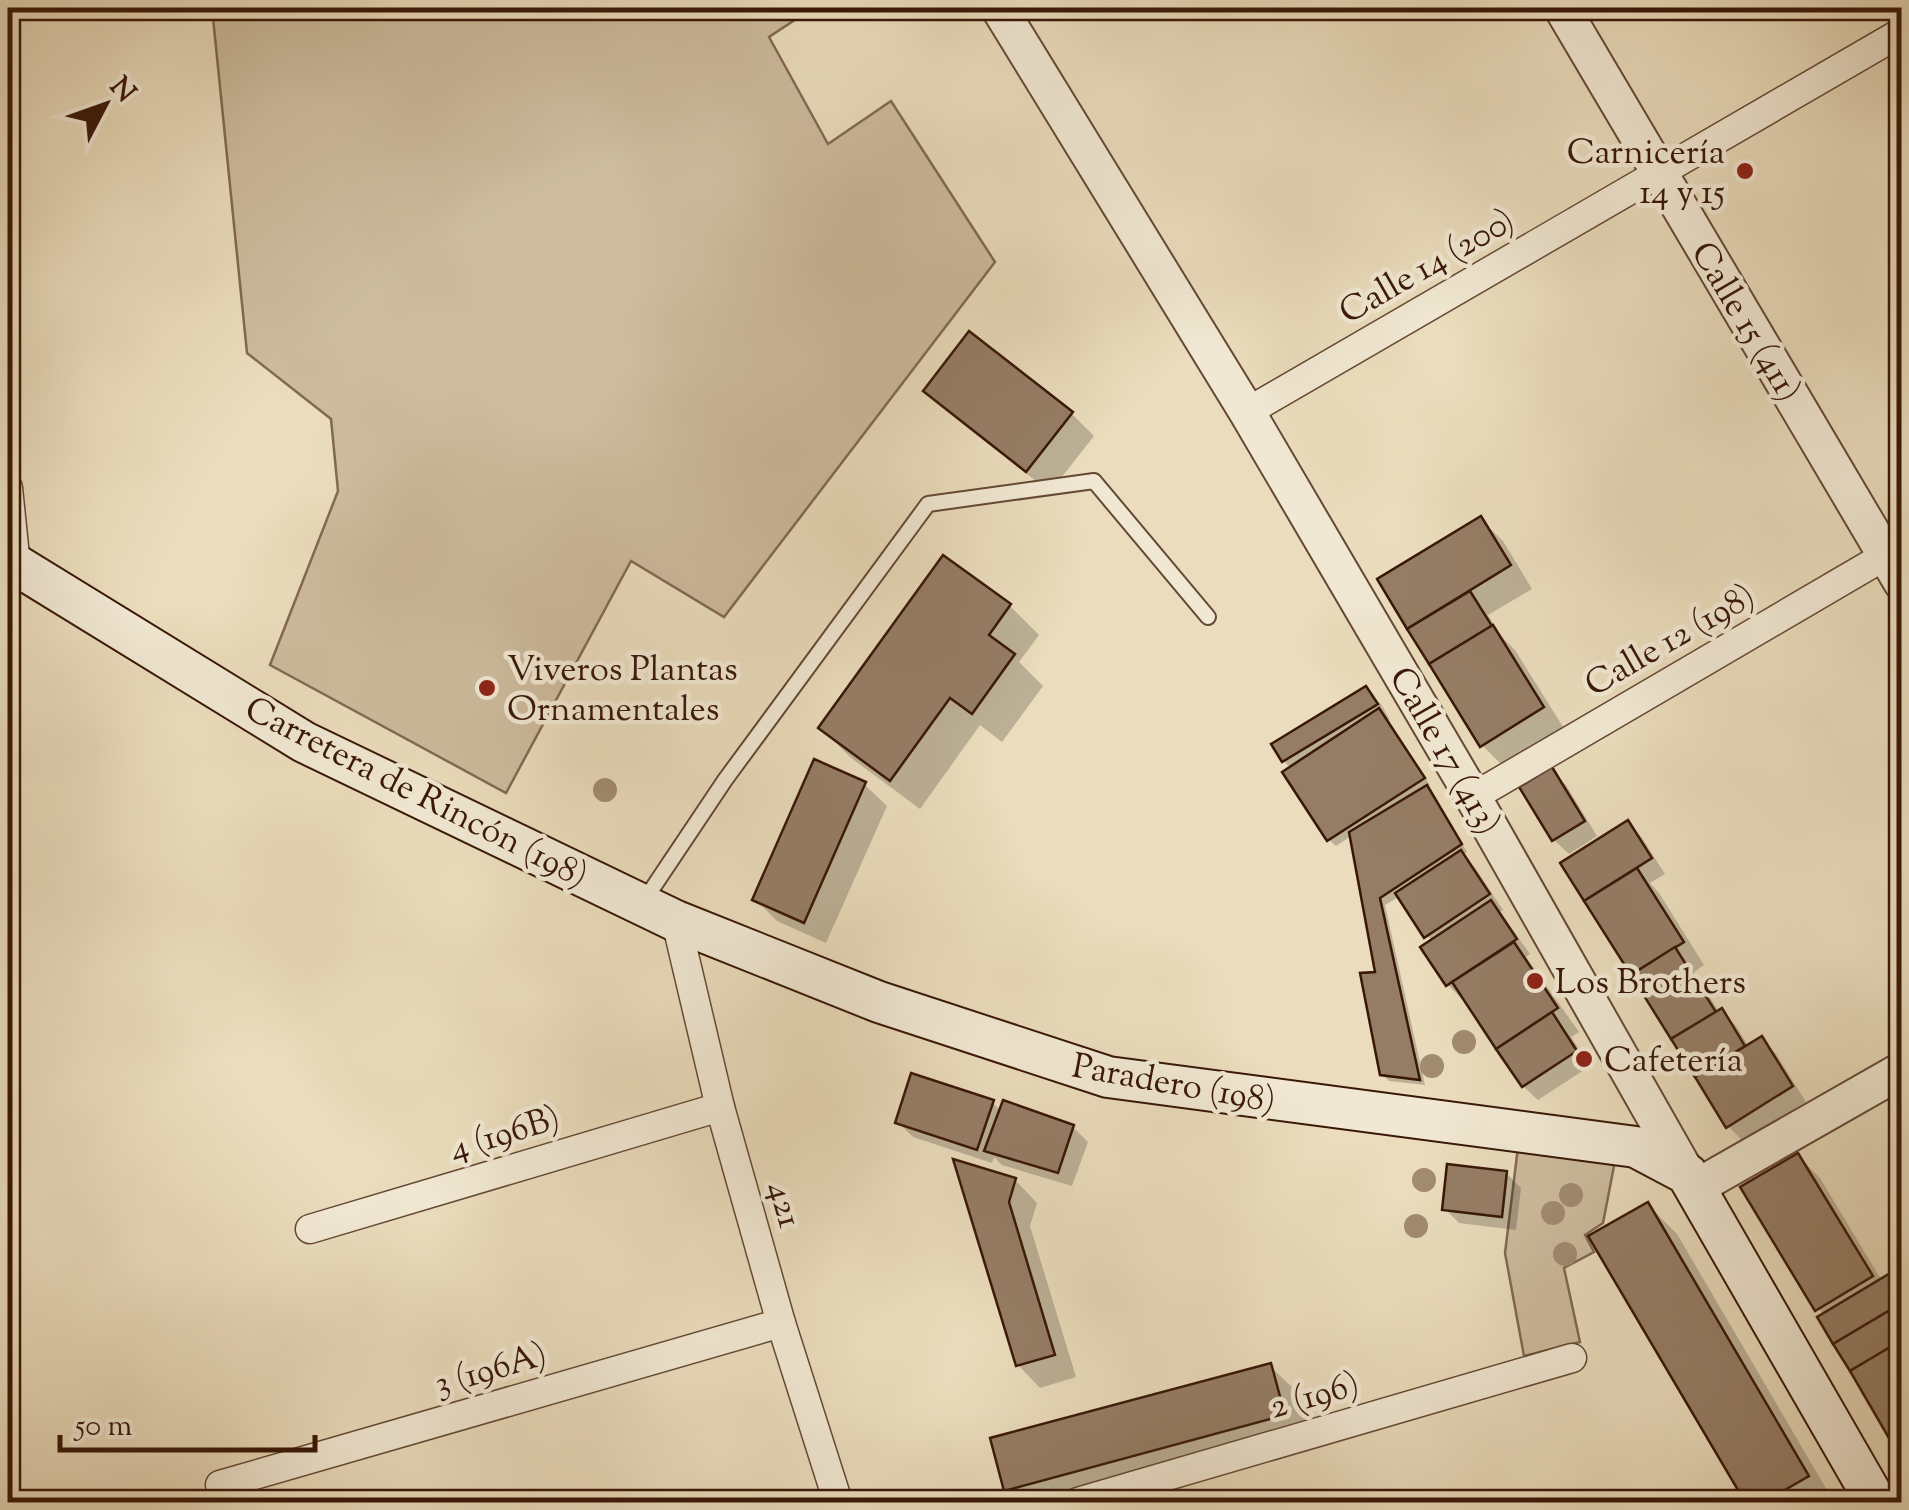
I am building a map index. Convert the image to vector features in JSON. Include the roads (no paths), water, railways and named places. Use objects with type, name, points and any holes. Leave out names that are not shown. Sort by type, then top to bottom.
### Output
[{"type":"main road","name":"Carretera de Rincón (198)","points":[[12,563],[304,742],[659,913]]},
{"type":"main road","name":"Paradero (198)","points":[[659,913],[879,1002],[1108,1077],[1636,1148],[1691,1180]]},
{"type":"main road","name":"Calle 17 (413)","points":[[1691,1180],[1876,1502]]},
{"type":"street","name":"Calle 17 (413)","points":[[1000,8],[1247,412],[1474,797],[1691,1180]]},
{"type":"street","name":"Calle 15 (411)","points":[[1562,8],[1896,562]]},
{"type":"street","name":"Calle 14 (200)","points":[[1247,412],[1902,32]]},
{"type":"street","points":[[8,488],[12,563]]},
{"type":"street","name":"Calle 12 (198)","points":[[1474,797],[1896,562]]},
{"type":"street","name":"421","points":[[659,913],[838,1502]]},
{"type":"street","points":[[1691,1180],[1902,1070]]},
{"type":"street","name":"4 (196B)","points":[[310,1229],[720,1107]]},
{"type":"street","name":"3 (196A)","points":[[220,1485],[781,1323]]},
{"type":"street","name":"2 (196)","points":[[1078,1502],[1572,1358]]},
{"type":"lane","points":[[659,913],[725,780],[928,504],[1094,481],[1208,617]]},
{"type":"place","name":"Carnicería 14 y 15","points":[[1745,171]]},
{"type":"place","name":"Viveros Plantas Ornamentales","points":[[487,688]]},
{"type":"place","name":"Los Brothers","points":[[1535,981]]},
{"type":"place","name":"Cafetería","points":[[1584,1059]]}]
